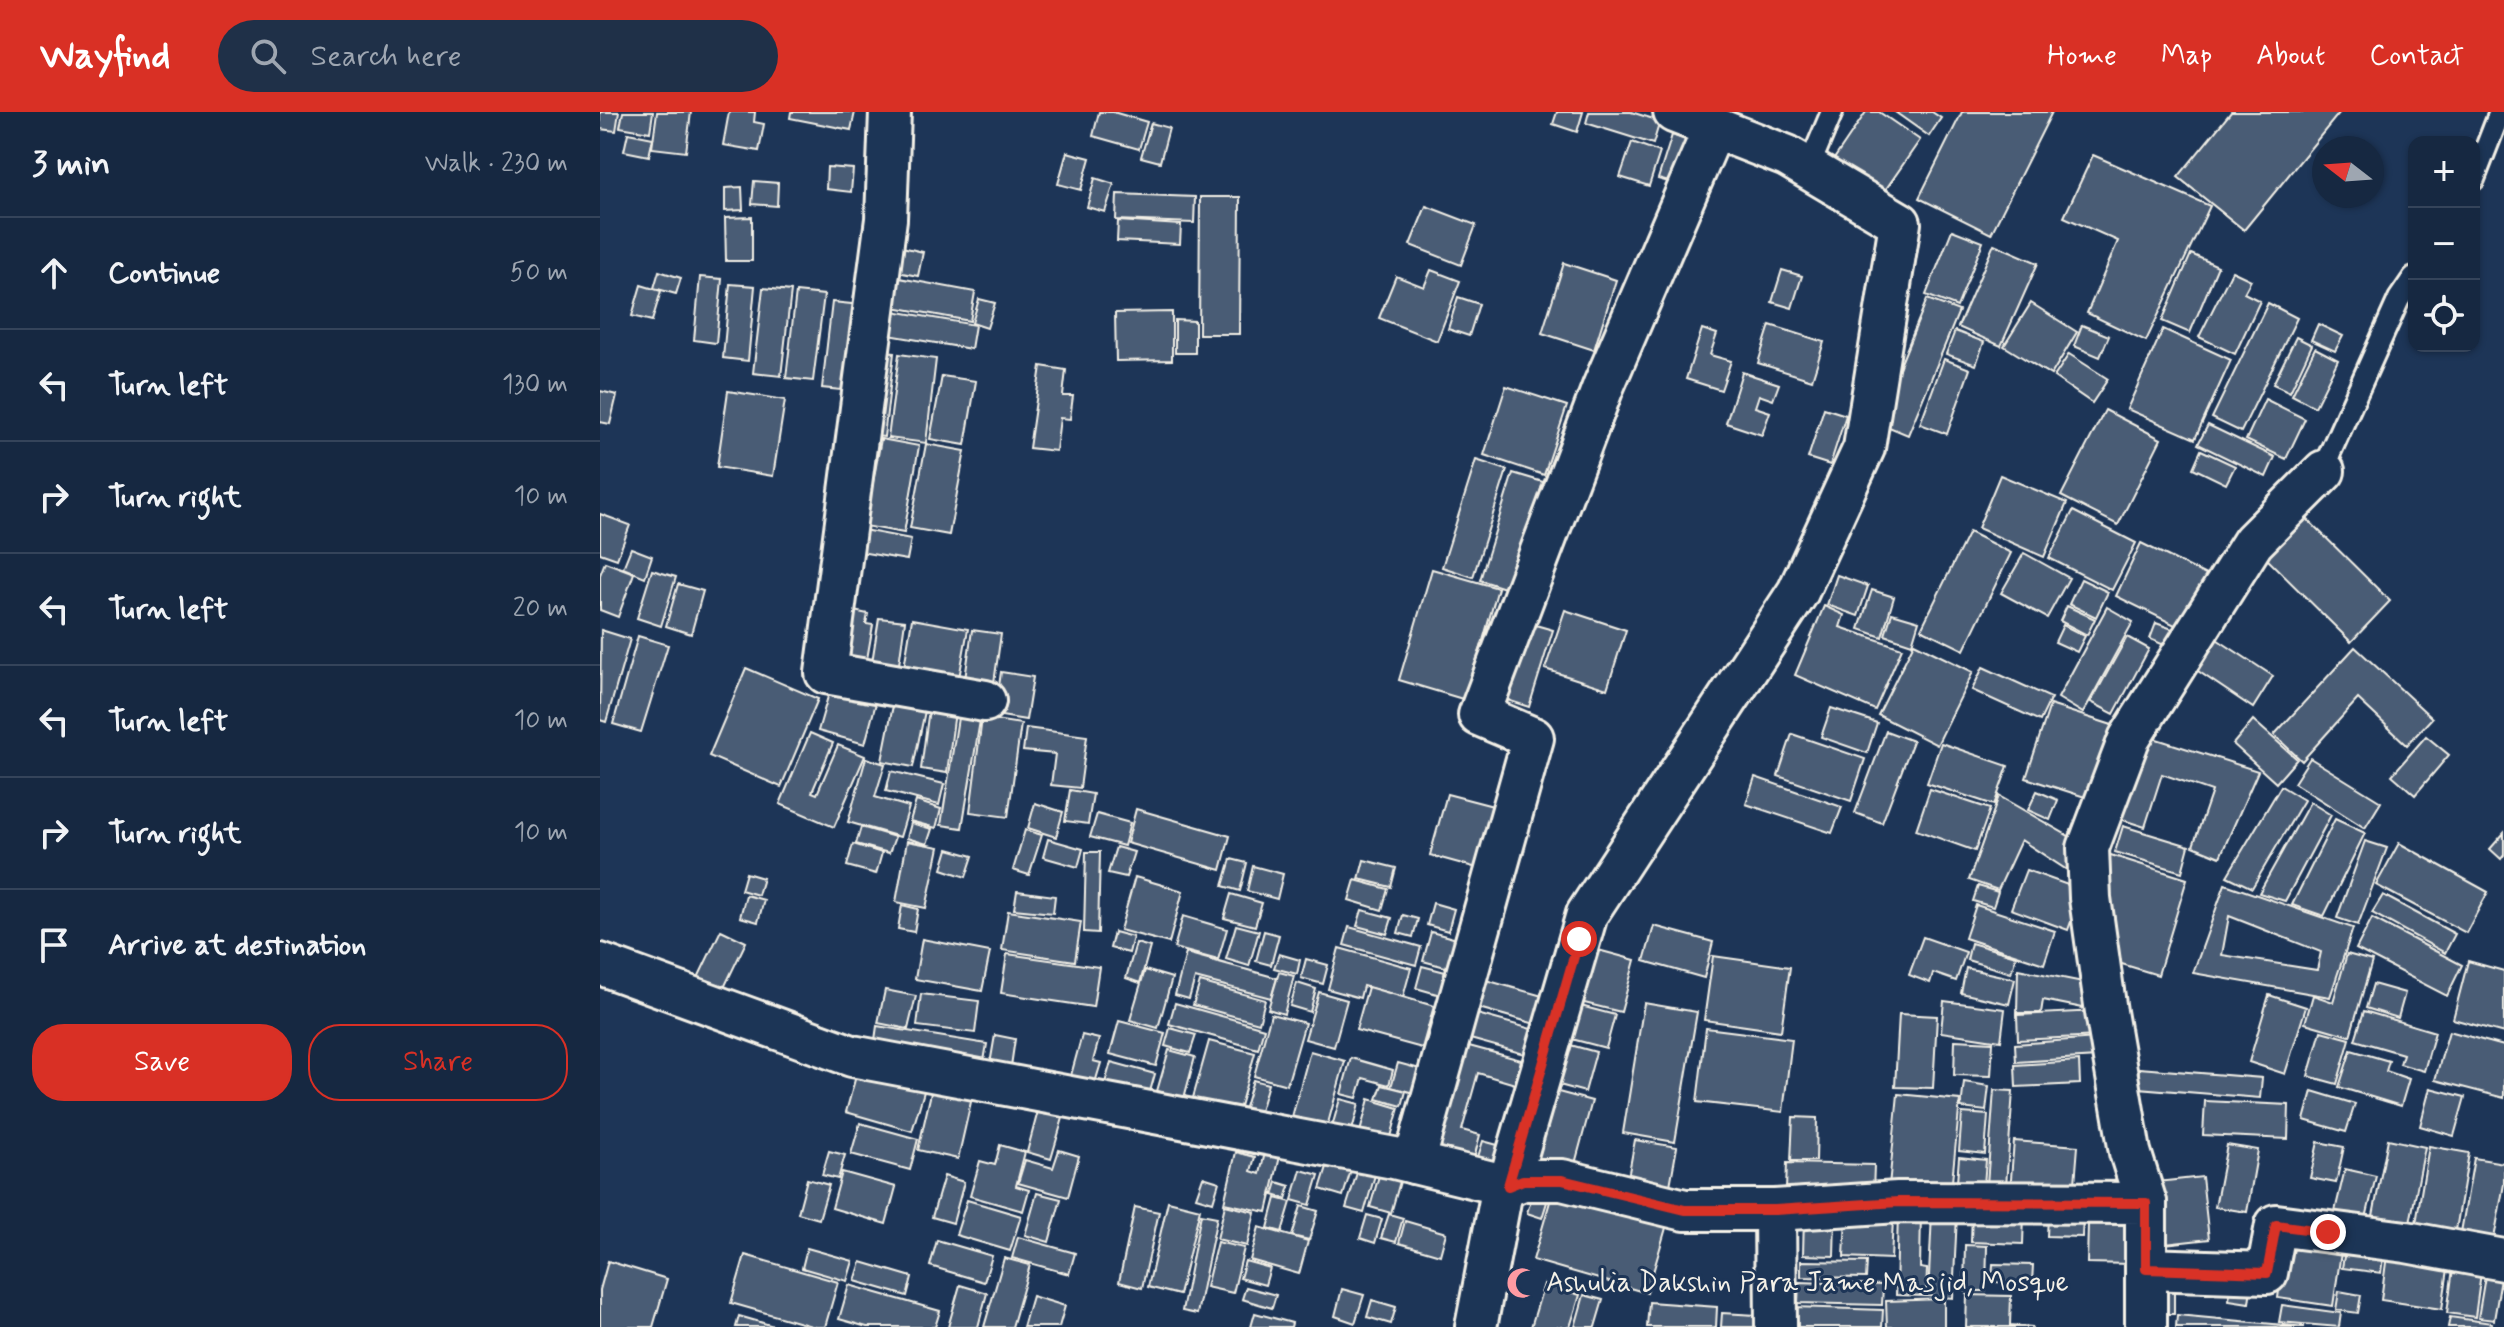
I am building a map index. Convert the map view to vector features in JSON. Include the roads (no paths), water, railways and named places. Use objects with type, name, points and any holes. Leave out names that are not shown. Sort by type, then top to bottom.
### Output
[{"type":"street","points":[[890,112],[886,219],[826,673],[985,701]]},
{"type":"street","points":[[1476,1327],[1505,1186],[1587,914],[1798,592],[1864,448],[1900,223],[1787,156],[1674,112]]},
{"type":"street","points":[[1414,1163],[1533,738],[1479,715],[1603,387],[1714,128]]},
{"type":"street","points":[[2146,1327],[2146,1203],[2130,1152],[2106,1012],[2090,898],[2088,848],[2129,739],[2253,542],[2326,463]]},
{"type":"street","points":[[600,964],[852,1056],[1414,1163],[1505,1186],[1523,1180],[1562,1180],[1685,1210],[1775,1210],[1898,1202],[2146,1203]]},
{"type":"street","points":[[1775,1210],[1776,1327]]},
{"type":"street","points":[[2146,1269],[2267,1273],[2276,1225],[2406,1242],[2504,1260]]},
{"type":"lane","points":[[1808,169],[1832,112]]},
{"type":"lane","points":[[2480,164],[2500,112]]},
{"type":"lane","points":[[2326,463],[2399,299],[2412,280]]},
{"type":"place","name":"Ashulia Dakshin Para Jame Masjid, Mosque","points":[[1522,1283]]}]
